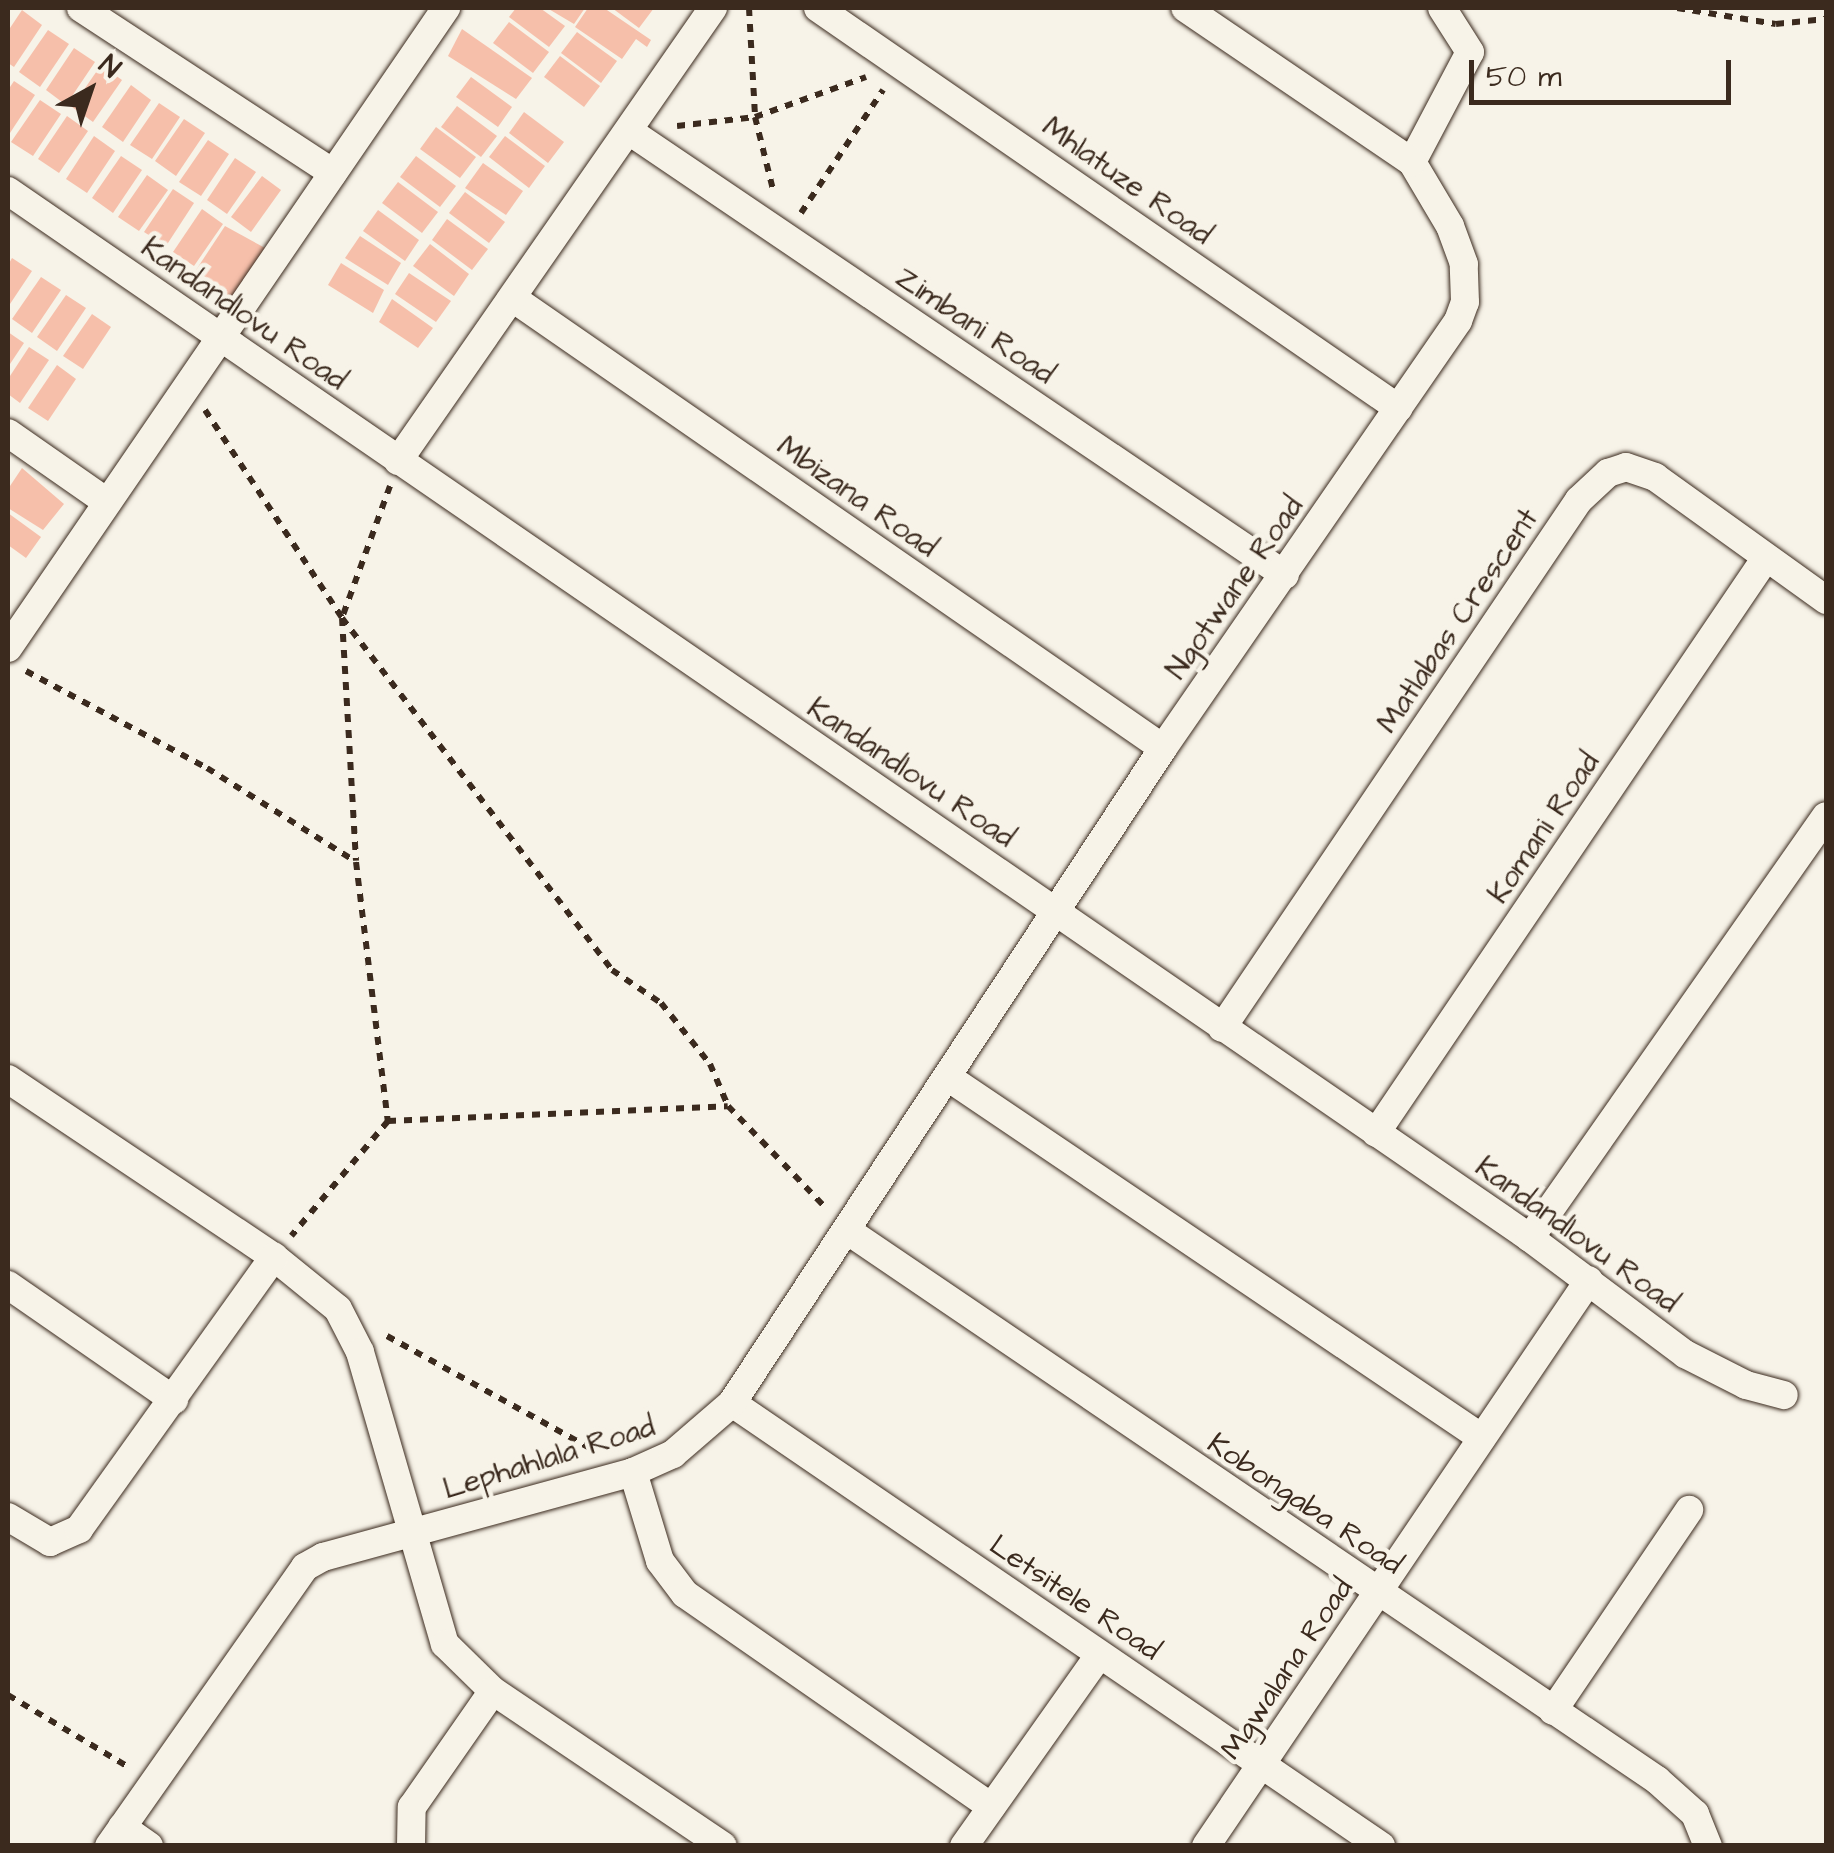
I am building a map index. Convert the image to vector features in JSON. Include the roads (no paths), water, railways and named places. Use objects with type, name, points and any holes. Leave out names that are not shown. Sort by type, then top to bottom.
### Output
[{"type":"street","points":[[82,8],[333,173]]},
{"type":"street","points":[[398,461],[713,8]]},
{"type":"street","name":"Mhlatuze Road","points":[[818,8],[1398,408]]},
{"type":"street","points":[[1185,8],[1412,162],[1470,52],[1442,8]]},
{"type":"street","points":[[8,648],[444,9]]},
{"type":"street","name":"Zimbani Road","points":[[629,131],[1284,575]]},
{"type":"street","name":"Ngotwane Road","points":[[1056,912],[1398,408],[1465,302],[1464,264],[1450,226],[1412,162]]},
{"type":"street","name":"Kandandlovu Road","points":[[8,191],[1530,1238],[1713,1370],[1784,1395]]},
{"type":"street","name":"Mbizana Road","points":[[514,299],[1164,748]]},
{"type":"street","points":[[8,433],[107,502]]},
{"type":"street","name":"Matlabas Crescent","points":[[1222,1028],[1591,486],[1608,473],[1642,470],[1826,600]]},
{"type":"street","name":"Komani Road","points":[[1376,1132],[1766,560]]},
{"type":"street","points":[[1530,1238],[1826,816]]},
{"type":"street","name":"Lephahlala Road","points":[[116,1836],[292,1580],[323,1557],[633,1472],[673,1454],[732,1402],[1056,912]]},
{"type":"street","points":[[949,1078],[1482,1438]]},
{"type":"street","points":[[8,1079],[274,1257],[338,1309],[360,1352],[409,1534],[445,1644],[493,1691],[723,1846]]},
{"type":"street","name":"Kobongaba Road","points":[[848,1231],[1680,1799],[1708,1846]]},
{"type":"street","points":[[8,1517],[50,1542],[79,1529],[274,1257]]},
{"type":"street","name":"Mgwalana Road","points":[[1206,1846],[1589,1280]]},
{"type":"street","points":[[8,1285],[174,1400]]},
{"type":"street","name":"Letsitele Road","points":[[732,1402],[1381,1846]]},
{"type":"street","points":[[633,1472],[660,1561],[685,1594],[991,1807]]},
{"type":"street","points":[[1552,1710],[1689,1510]]},
{"type":"street","points":[[964,1846],[1099,1655]]},
{"type":"street","points":[[411,1846],[412,1807],[493,1691]]},
{"type":"street","points":[[116,1836],[149,1846]]}]
